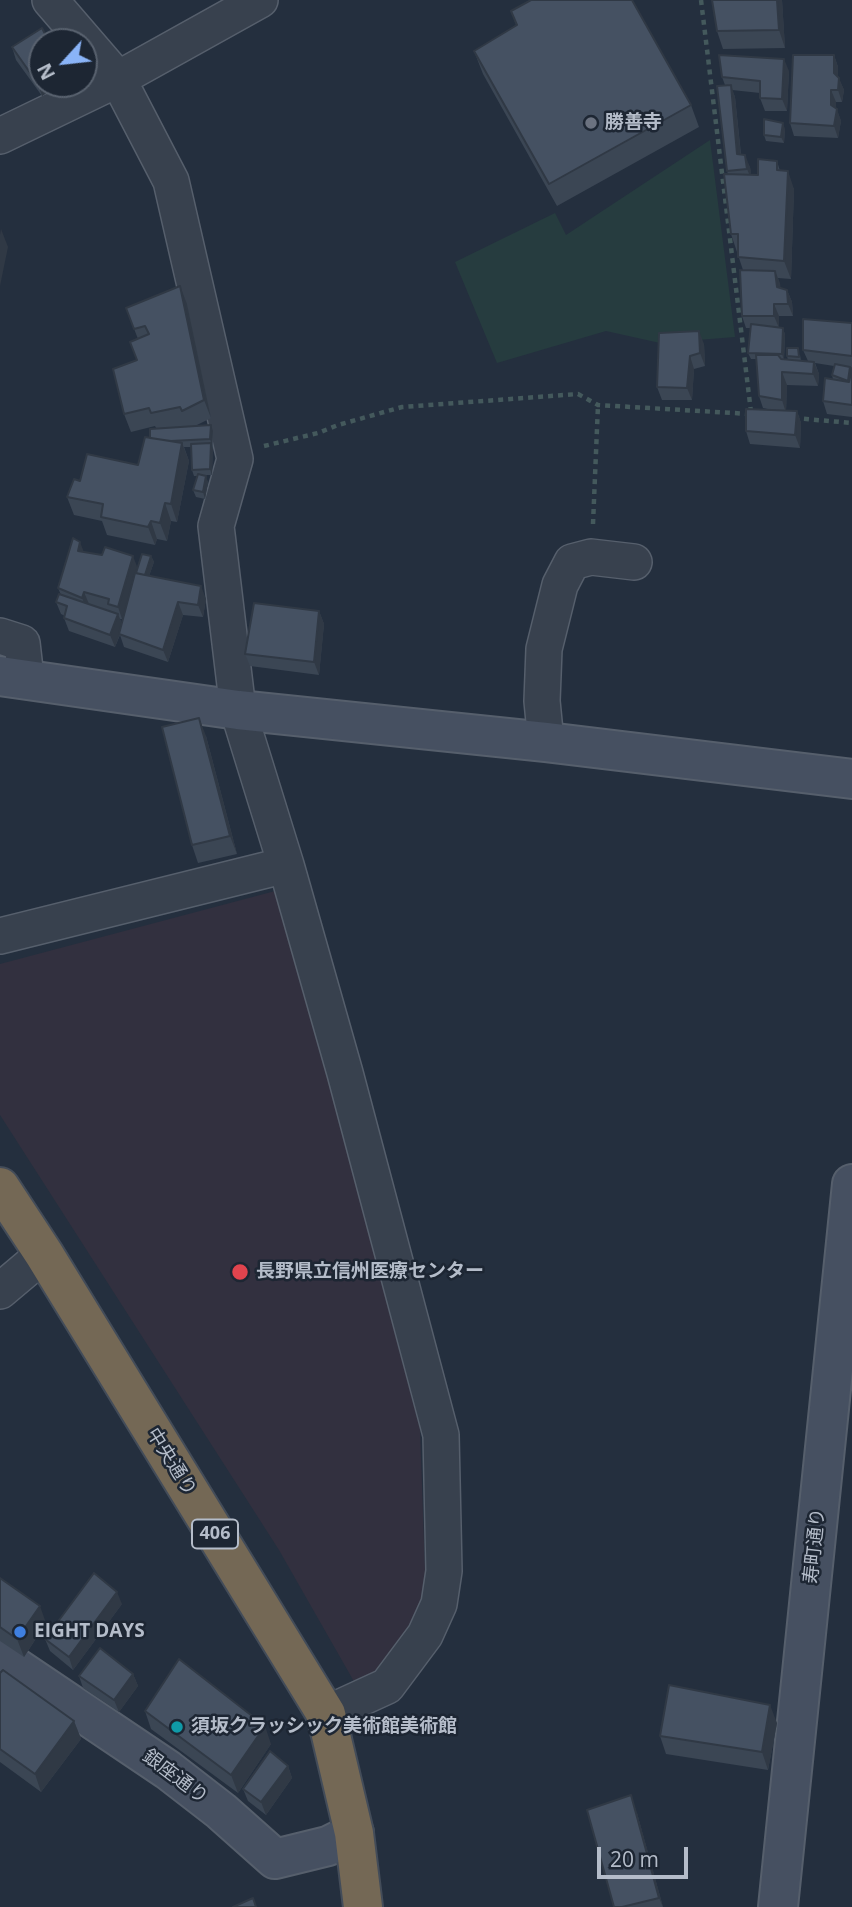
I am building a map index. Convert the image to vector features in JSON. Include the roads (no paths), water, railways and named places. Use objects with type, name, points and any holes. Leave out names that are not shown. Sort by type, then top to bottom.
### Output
[{"type":"highway","name":"中央通り","points":[[0,1187],[44,1254],[326,1714],[354,1833],[363,1907]]},
{"type":"street","points":[[50,0],[118,79],[171,181],[235,459],[216,526],[238,710],[286,865],[391,1242],[441,1435],[444,1571],[439,1604],[425,1635],[387,1686],[326,1714]]},
{"type":"street","points":[[0,136],[118,79],[260,0]]},
{"type":"street","points":[[546,742],[542,701],[544,649],[560,585],[572,562],[591,557],[634,562]]},
{"type":"street","points":[[0,636],[22,643],[13,677],[238,710],[546,742],[852,779]]},
{"type":"street","points":[[0,936],[286,865]]},
{"type":"street","name":"寿町通り","points":[[778,1907],[852,1185]]},
{"type":"street","points":[[0,1291],[44,1254]]},
{"type":"street","name":"銀座通り","points":[[0,1657],[168,1770],[275,1858],[328,1846],[354,1833]]},
{"type":"place","name":"勝善寺","points":[[591,123]]},
{"type":"place","name":"長野県立信州医療センター","points":[[240,1272]]},
{"type":"place","name":"EIGHT DAYS","points":[[20,1632]]},
{"type":"place","name":"須坂クラッシック美術館美術館","points":[[177,1727]]}]
